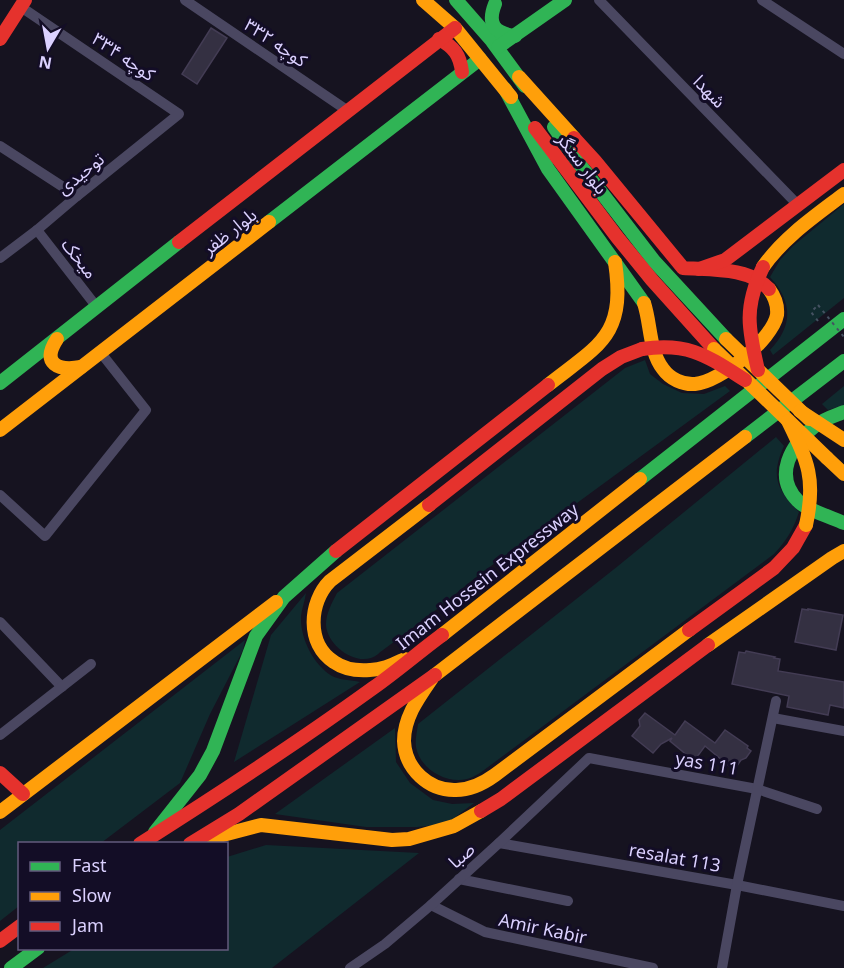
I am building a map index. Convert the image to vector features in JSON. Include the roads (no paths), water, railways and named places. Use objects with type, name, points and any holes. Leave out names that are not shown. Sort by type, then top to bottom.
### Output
[{"type":"main road","name":"بلوار سنگر","points":[[423,0],[455,28],[506,89],[652,280],[745,380]]},
{"type":"main road","name":"بلوار سنگر","points":[[456,0],[498,47],[581,166],[654,261],[726,339],[800,411],[843,446]]},
{"type":"main road","points":[[498,47],[565,0]]},
{"type":"main road","points":[[474,18],[498,2]]},
{"type":"main road","points":[[498,2],[490,12],[492,24],[500,33],[515,36]]},
{"type":"main road","points":[[0,39],[23,3]]},
{"type":"main road","name":"بلوار ظفر","points":[[0,383],[455,28]]},
{"type":"main road","points":[[440,39],[457,52],[462,72]]},
{"type":"main road","name":"بلوار ظفر","points":[[0,430],[480,59]]},
{"type":"main road","points":[[506,89],[548,169],[644,302],[648,310],[655,358],[663,370],[672,378],[687,384],[699,384],[715,378],[737,363],[763,340],[775,322],[777,313],[777,303],[766,284],[747,275],[719,269],[683,268],[595,161],[519,77]]},
{"type":"main road","points":[[699,269],[716,264],[733,255],[844,170]]},
{"type":"main road","points":[[759,370],[749,327],[748,309],[754,284],[763,267],[786,240],[844,194]]},
{"type":"main road","points":[[152,836],[200,775],[209,759],[256,636],[284,597],[323,561],[600,344],[616,319],[618,298],[615,262]]},
{"type":"main road","name":"Imam Hossein Expressway","points":[[142,842],[220,794],[375,687],[844,320]]},
{"type":"main road","points":[[58,336],[51,351],[54,363],[65,369],[81,367]]},
{"type":"main road","points":[[415,655],[378,670],[348,668],[334,662],[324,654],[317,642],[314,630],[315,605],[322,590],[337,575],[602,369],[621,357],[654,346],[679,346],[709,357],[745,380],[844,474]]},
{"type":"main road","points":[[193,842],[239,814],[434,675],[844,361]]},
{"type":"main road","points":[[844,412],[829,416],[807,431],[794,446],[785,469],[786,484],[799,503],[844,524]]},
{"type":"main road","points":[[434,675],[415,704],[406,725],[404,739],[409,763],[414,772],[434,787],[460,791],[472,788],[492,778],[595,699],[774,568],[793,548],[806,525],[812,496],[810,475],[805,458],[788,421]]},
{"type":"main road","points":[[195,842],[261,825],[392,840],[409,839],[454,826],[501,799],[682,664],[844,551]]},
{"type":"main road","points":[[0,812],[291,591]]},
{"type":"main road","points":[[0,773],[23,794]]},
{"type":"main road","points":[[0,941],[18,928]]},
{"type":"main road","points":[[11,968],[35,950]]},
{"type":"street","name":"کوچه ۳۳۲","points":[[185,0],[348,111]]},
{"type":"street","name":"شهدا","points":[[599,0],[798,205]]},
{"type":"street","points":[[762,0],[844,54]]},
{"type":"street","name":"کوچه ۳۳۴","points":[[23,3],[179,114]]},
{"type":"street","name":"توحیدی","points":[[0,258],[179,114]]},
{"type":"street","points":[[0,146],[77,196]]},
{"type":"street","name":"میخک","points":[[37,230],[96,306]]},
{"type":"street","points":[[0,495],[45,536],[146,410],[101,353]]},
{"type":"street","points":[[0,622],[62,687]]},
{"type":"street","points":[[0,735],[91,664]]},
{"type":"street","points":[[722,968],[776,701]]},
{"type":"street","points":[[773,718],[844,731]]},
{"type":"street","name":"yas 111","points":[[589,758],[757,789],[817,809]]},
{"type":"street","name":"صبا","points":[[350,968],[385,944],[431,904],[589,758]]},
{"type":"street","name":"resalat 113","points":[[499,843],[844,906]]},
{"type":"street","points":[[459,879],[568,901]]},
{"type":"street","name":"Amir Kabir","points":[[431,904],[485,932],[612,964],[653,968]]}]
